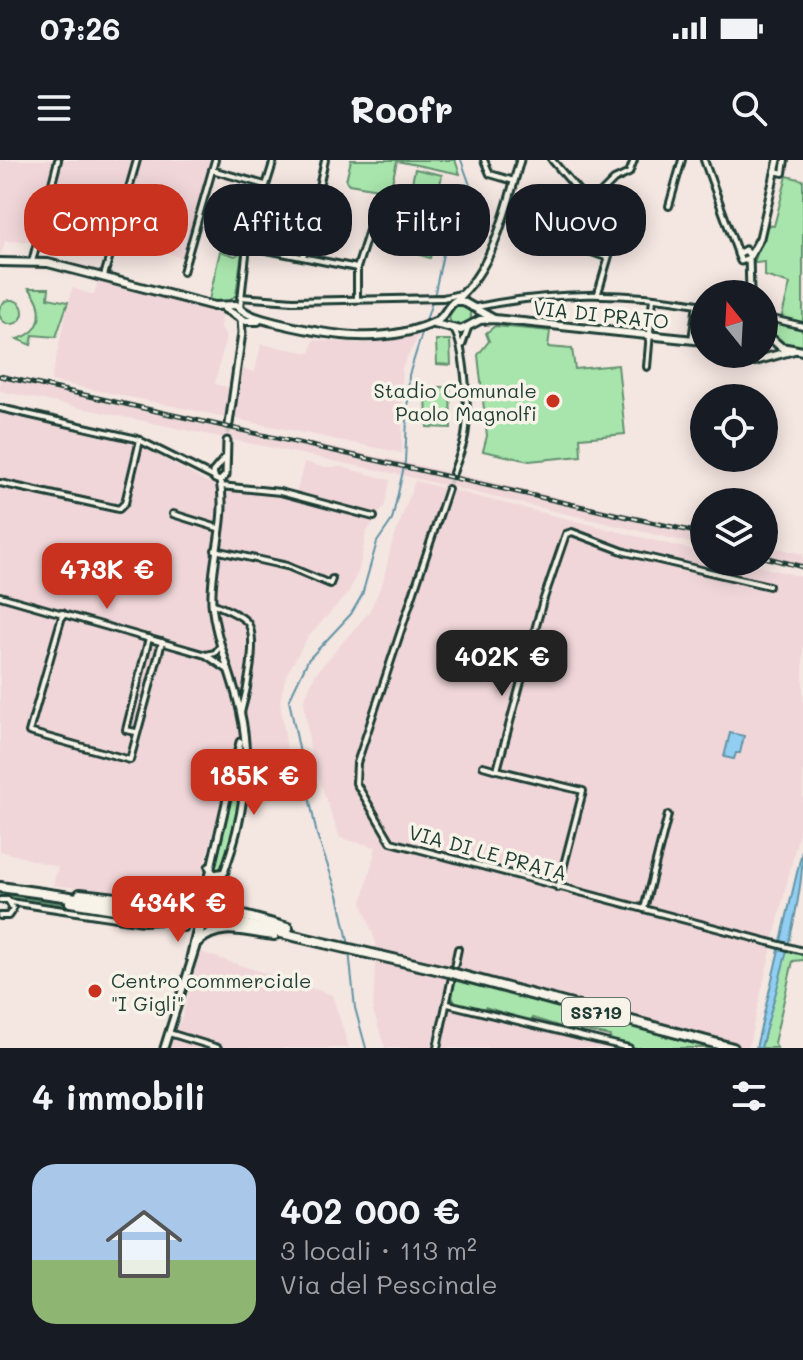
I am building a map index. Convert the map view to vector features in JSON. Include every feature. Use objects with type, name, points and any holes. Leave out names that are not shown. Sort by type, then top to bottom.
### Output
[{"type":"highway","name":"SS719","points":[[0,887],[221,919],[324,940],[733,1048]]},
{"type":"highway","points":[[43,893],[180,905],[205,890]]},
{"type":"highway","points":[[43,893],[88,907],[171,918],[183,926]]},
{"type":"highway","points":[[216,894],[229,912],[324,940]]},
{"type":"highway","points":[[196,942],[208,932],[229,928],[324,940]]},
{"type":"main road","name":"VIA DI PRATO","points":[[2,263],[32,263],[104,276],[214,306],[235,308],[249,318]]},
{"type":"main road","name":"VIA DI PRATO","points":[[235,308],[240,318],[337,335],[388,335],[408,331],[431,324],[445,314],[455,301],[494,319]]},
{"type":"main road","points":[[470,325],[471,307]]},
{"type":"main road","points":[[445,314],[451,327]]},
{"type":"main road","name":"VIA DI PRATO","points":[[431,324],[451,327],[494,319],[690,340]]},
{"type":"main road","points":[[778,344],[803,351]]},
{"type":"main road","points":[[778,354],[794,350]]},
{"type":"street","points":[[32,263],[58,160]]},
{"type":"street","points":[[104,276],[137,160]]},
{"type":"street","points":[[183,272],[215,160]]},
{"type":"street","points":[[265,184],[274,160]]},
{"type":"street","points":[[303,257],[325,160]]},
{"type":"street","points":[[484,160],[490,174],[514,181]]},
{"type":"street","points":[[455,301],[467,289],[497,234],[520,160]]},
{"type":"street","points":[[552,160],[572,184]]},
{"type":"street","points":[[610,184],[618,176],[629,173],[634,160]]},
{"type":"street","points":[[669,206],[682,160]]},
{"type":"street","points":[[704,160],[717,201],[748,272]]},
{"type":"street","points":[[740,257],[758,241],[778,160]]},
{"type":"street","points":[[775,171],[783,173],[785,160]]},
{"type":"street","points":[[212,170],[261,184]]},
{"type":"street","points":[[357,298],[357,268],[368,233]]},
{"type":"street","points":[[733,235],[747,253],[749,280]]},
{"type":"street","points":[[740,257],[747,253]]},
{"type":"street","points":[[235,308],[240,297],[246,256]]},
{"type":"street","points":[[298,256],[357,268]]},
{"type":"street","points":[[598,293],[606,257],[603,256]]},
{"type":"street","points":[[240,297],[293,301],[443,298],[467,289]]},
{"type":"street","points":[[467,289],[471,307],[556,293],[598,293],[690,303]]},
{"type":"street","points":[[647,367],[653,298]]},
{"type":"street","points":[[229,424],[242,333],[240,318]]},
{"type":"street","points":[[242,333],[249,318]]},
{"type":"street","points":[[778,320],[803,326]]},
{"type":"street","points":[[453,473],[466,434],[462,348],[470,325]]},
{"type":"street","points":[[451,327],[462,348]]},
{"type":"street","points":[[0,408],[140,440],[200,470],[225,471]]},
{"type":"street","points":[[0,483],[119,509],[125,503],[140,440]]},
{"type":"street","points":[[227,441],[212,603],[241,713]]},
{"type":"street","points":[[215,472],[226,454]]},
{"type":"street","points":[[215,472],[221,484]]},
{"type":"street","points":[[221,484],[280,492],[374,517]]},
{"type":"street","name":"VIA DI LE PRATA","points":[[448,489],[357,763],[356,783],[391,842],[803,951]]},
{"type":"street","points":[[173,514],[218,528]]},
{"type":"street","points":[[497,770],[542,604],[566,534],[572,532],[625,552],[769,586]]},
{"type":"street","points":[[215,550],[287,566],[330,584],[332,579]]},
{"type":"street","points":[[0,596],[206,655],[225,654]]},
{"type":"street","points":[[212,603],[245,619],[252,634],[241,713],[245,788],[225,872],[205,911],[209,866],[242,733]]},
{"type":"street","points":[[63,613],[29,732],[130,760],[162,642]]},
{"type":"street","points":[[137,733],[126,730],[149,638]]},
{"type":"street","points":[[215,656],[221,643]]},
{"type":"street","points":[[215,656],[230,672]]},
{"type":"street","points":[[483,766],[583,791],[558,888]]},
{"type":"street","points":[[230,788],[239,784],[245,788]]},
{"type":"street","points":[[644,909],[668,815]]},
{"type":"street","points":[[209,866],[214,874],[225,872]]},
{"type":"street","points":[[0,900],[80,914],[183,926],[196,942]]},
{"type":"street","points":[[10,902],[12,912]]},
{"type":"street","points":[[0,916],[25,903]]},
{"type":"street","points":[[164,1048],[202,921]]},
{"type":"street","points":[[437,1048],[458,949]]},
{"type":"street","points":[[448,1004],[629,1048]]},
{"type":"street","points":[[169,1033],[218,1048]]},
{"type":"shaded area","points":[[0,160],[212,160],[188,244],[188,184],[24,184],[24,242],[5,241],[0,257]]},
{"type":"shaded area","points":[[99,278],[222,312],[220,327],[226,336],[215,384],[236,390],[241,369],[255,372],[261,344],[310,353],[314,340],[367,343],[419,334],[402,368],[402,453],[51,381],[72,288],[94,295]]},
{"type":"shaded area","points":[[0,378],[399,461],[690,528],[690,543],[396,474],[0,391]]},
{"type":"shaded area","points":[[0,412],[131,441],[206,482],[296,496],[304,462],[323,467],[341,467],[390,480],[385,505],[366,533],[359,570],[348,593],[308,637],[286,675],[280,702],[288,757],[232,760],[199,885],[189,895],[171,899],[53,885],[58,867],[0,851]]},
{"type":"shaded area","points":[[415,481],[690,550],[690,576],[778,576],[778,571],[803,577],[803,815],[748,1048],[385,1048],[373,1010],[376,943],[362,903],[376,847],[340,838],[311,756],[304,700],[316,673],[369,612],[383,582],[391,547]]},
{"type":"shaded area","points":[[778,548],[803,554],[803,570],[778,564]]},
{"type":"shaded area","points":[[200,952],[332,995],[349,1048],[168,1048],[182,1017]]},
{"type":"green space","points":[[351,160],[455,160],[460,174],[397,161],[392,184],[368,184],[368,187],[346,181]]},
{"type":"green space","points":[[415,169],[442,175],[440,184],[412,184]]},
{"type":"green space","points":[[787,176],[803,180],[803,347],[778,341],[778,318],[781,319],[790,284],[765,276],[765,262],[754,263],[767,225],[774,226]]},
{"type":"green space","points":[[219,256],[241,256],[236,295],[227,303],[209,300]]},
{"type":"green space","points":[[29,288],[49,288],[48,298],[68,302],[56,337],[33,335],[31,345],[17,339],[33,331],[40,318],[38,303]]},
{"type":"green space","points":[[11,300],[22,307],[23,312],[16,323],[11,324],[0,317],[-1,312],[6,301]]},
{"type":"green space","points":[[460,305],[468,308],[471,316],[468,324],[460,327],[452,324],[449,316],[452,308]]},
{"type":"green space","name":"Stadio Comunale Paolo Magnolfi","points":[[495,326],[550,331],[548,347],[572,349],[575,369],[618,365],[625,434],[580,438],[581,456],[529,461],[483,451],[487,436],[478,355],[489,341],[486,333]]},
{"type":"green space","points":[[436,340],[450,340],[451,365],[437,364]]},
{"type":"green space","points":[[426,387],[450,387],[451,428],[427,427]]},
{"type":"green space","points":[[238,786],[244,795],[224,869],[218,873],[212,870],[231,790]]},
{"type":"green space","points":[[0,894],[152,918],[143,920],[16,901],[0,897]]},
{"type":"green space","points":[[784,950],[803,955],[803,960],[793,961],[774,1043],[777,1048],[761,1048]]},
{"type":"green space","points":[[455,978],[721,1048],[636,1048],[609,1040],[610,1036],[581,1030],[580,1033],[533,1018],[532,1022],[485,1007],[484,1010],[458,1005],[452,997]]},
{"type":"water","points":[[730,733],[744,736],[740,753],[736,753],[734,759],[724,757]]},
{"type":"water","points":[[803,847],[799,896],[788,948],[761,1048],[756,1048]]},
{"type":"waterway","points":[[349,945],[338,895],[317,835],[289,700],[308,660],[351,614],[362,595],[377,542],[392,520],[405,462],[409,375],[435,292],[443,254],[471,188],[461,160]]},
{"type":"waterway","points":[[349,951],[355,1008],[366,1048]]},
{"type":"tunnel","points":[[227,441],[229,424]]},
{"type":"tunnel","points":[[448,489],[453,473]]},
{"type":"railway","points":[[0,376],[690,531]]},
{"type":"railway","points":[[778,561],[803,567]]},
{"type":"place","name":"Stadio Comunale Paolo Magnolfi","points":[[553,401]]},
{"type":"place","name":"Centro commerciale \"I Gigli\"","points":[[95,991]]}]
